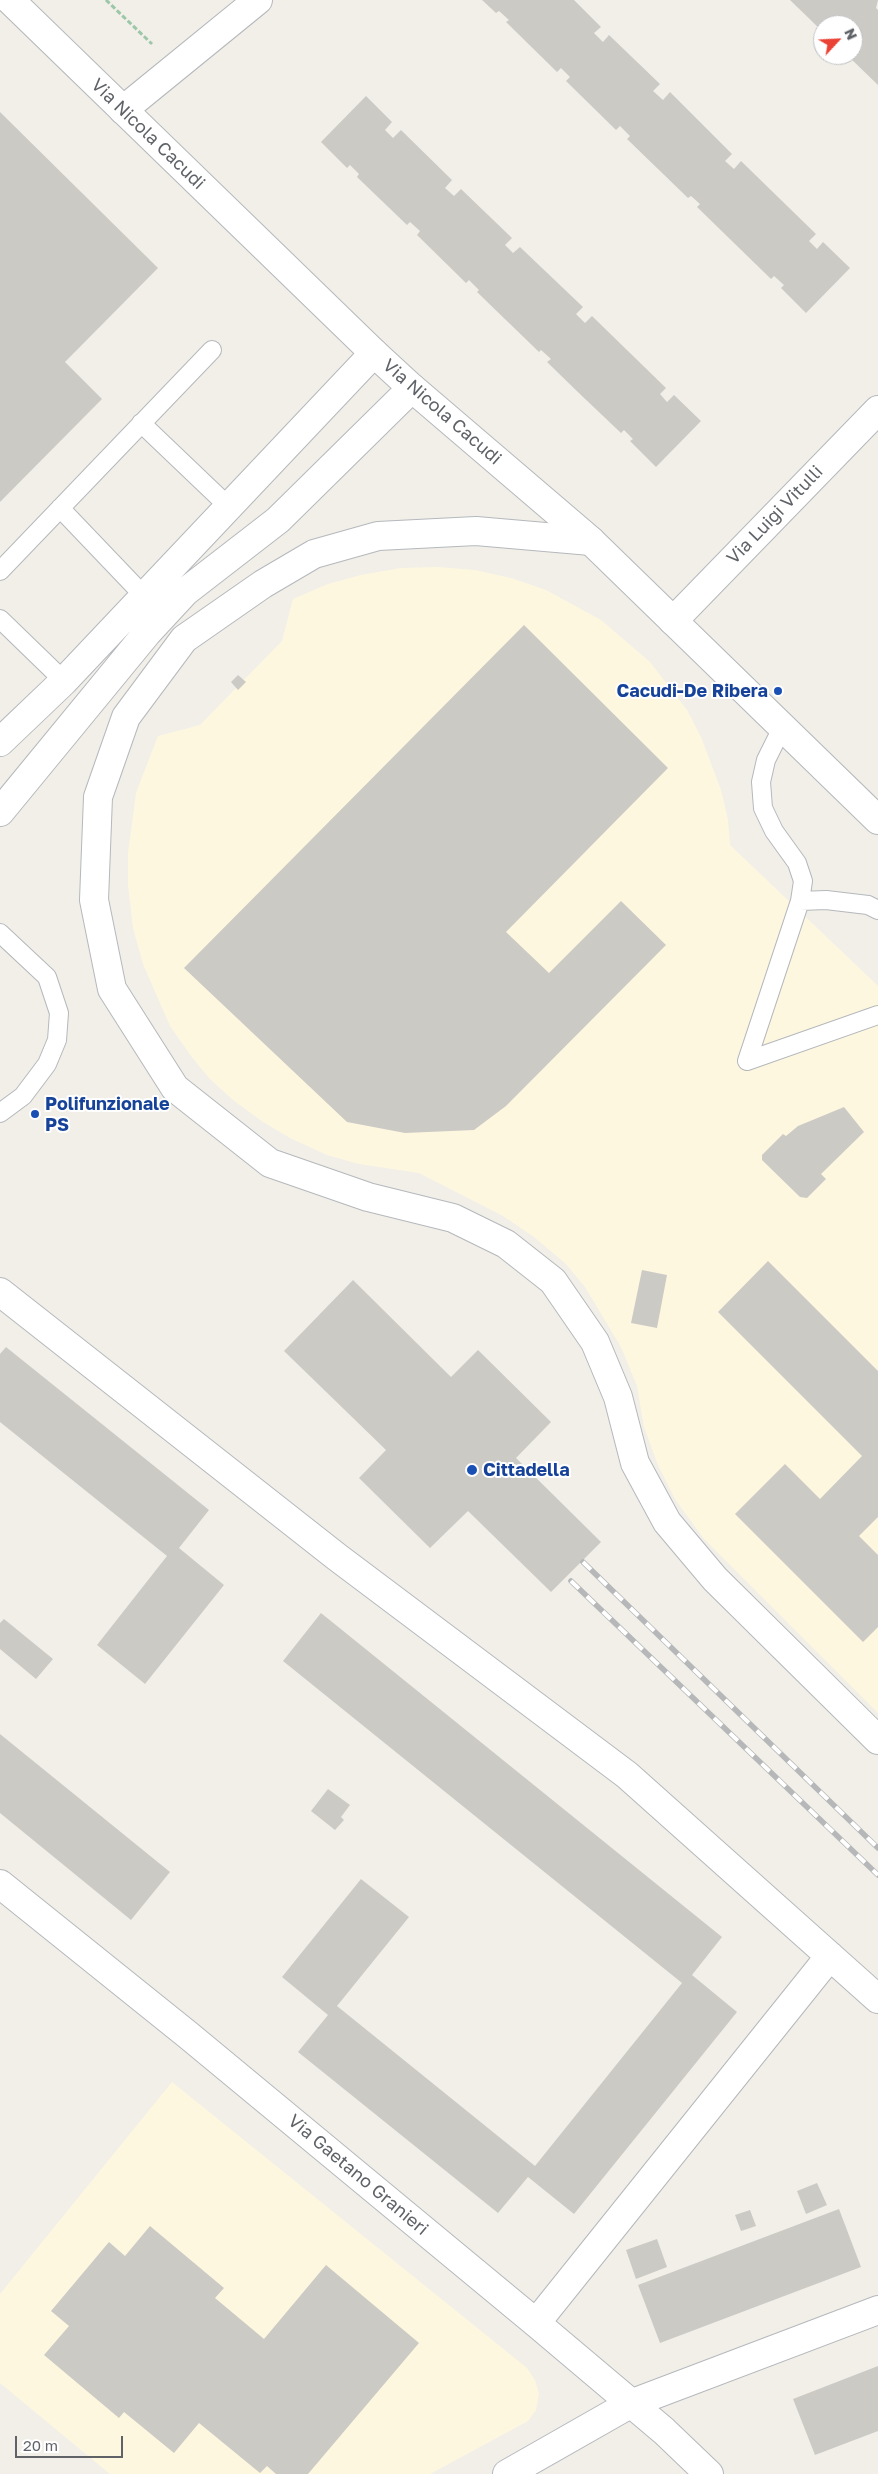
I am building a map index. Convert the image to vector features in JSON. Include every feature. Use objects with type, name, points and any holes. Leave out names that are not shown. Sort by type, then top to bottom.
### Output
[{"type":"street","name":"Via Nicola Cacudi","points":[[10,0],[374,353],[412,388],[591,541],[878,820]]},
{"type":"street","points":[[123,110],[258,0]]},
{"type":"street","points":[[0,742],[145,597],[374,353]]},
{"type":"street","points":[[0,812],[147,633],[185,592],[278,520],[412,388]]},
{"type":"street","name":"Via Luigi Vitulli","points":[[673,621],[878,410]]},
{"type":"street","points":[[591,541],[476,531],[378,536],[314,554],[263,584],[184,639],[126,717],[98,798],[94,900],[112,989],[175,1088],[270,1164],[368,1197],[453,1218],[506,1244],[553,1281],[595,1342],[618,1396],[635,1463],[667,1522],[715,1579],[878,1740]]},
{"type":"street","points":[[1,1292],[337,1557],[627,1775],[878,1999]]},
{"type":"street","name":"Via Gaetano Granieri","points":[[0,1884],[188,2035],[536,2323],[664,2431],[709,2474]]},
{"type":"street","points":[[536,2323],[830,1956]]},
{"type":"street","points":[[507,2474],[630,2404],[878,2310]]},
{"type":"lane","points":[[0,571],[212,350]]},
{"type":"lane","points":[[141,423],[229,507]]},
{"type":"lane","points":[[60,508],[145,597]]},
{"type":"lane","points":[[0,619],[64,680]]},
{"type":"lane","points":[[783,726],[766,760],[761,782],[763,808],[774,831],[797,862],[803,881],[800,900],[747,1061],[878,1015]]},
{"type":"lane","points":[[800,900],[826,900],[868,905],[878,910]]},
{"type":"lane","points":[[0,933],[46,977],[59,1013],[58,1040],[47,1064],[22,1096],[0,1114]]},
{"type":"path","points":[[106,0],[175,68]]},
{"type":"shaded area","points":[[438,567],[475,570],[511,578],[546,590],[601,620],[650,662],[687,710],[701,737],[721,790],[728,820],[730,845],[878,986],[878,1713],[704,1539],[675,1499],[658,1465],[644,1427],[637,1386],[621,1347],[585,1287],[566,1264],[534,1237],[503,1216],[419,1173],[359,1164],[327,1155],[292,1139],[263,1122],[233,1100],[210,1079],[191,1056],[170,1026],[143,964],[133,928],[128,885],[128,853],[136,793],[158,736],[200,725],[282,641],[293,599],[328,584],[361,575],[401,568]]},
{"type":"shaded area","points":[[172,2082],[527,2368],[535,2380],[539,2394],[536,2410],[528,2421],[430,2474],[110,2474],[0,2383],[0,2294]]},
{"type":"building","points":[[482,0],[574,0],[601,27],[594,33],[603,42],[609,35],[660,84],[653,91],[663,100],[670,92],[732,154],[725,161],[734,169],[741,161],[816,234],[809,241],[817,249],[823,242],[850,268],[806,313],[781,288],[784,285],[774,276],[771,279],[697,207],[700,204],[691,196],[688,198],[627,139],[630,136],[620,126],[616,130],[566,81],[570,77],[561,68],[557,72],[506,22],[509,20],[499,11],[496,13]]},
{"type":"building","points":[[790,0],[878,0],[876,8],[878,10],[878,85],[857,65],[863,65],[863,15],[813,15],[813,22]]},
{"type":"building","points":[[366,96],[392,122],[385,130],[393,138],[401,130],[452,180],[445,188],[454,196],[461,189],[512,238],[505,245],[513,253],[520,247],[583,307],[576,314],[585,323],[592,316],[666,388],[660,394],[667,402],[674,395],[701,421],[656,467],[630,441],[633,439],[624,430],[621,433],[547,362],[551,359],[541,350],[539,352],[477,292],[479,290],[469,280],[466,283],[417,235],[420,231],[410,222],[407,225],[357,177],[359,174],[350,165],[347,168],[321,142]]},
{"type":"building","points":[[0,112],[158,268],[65,362],[102,399],[0,502]]},
{"type":"building","points":[[524,625],[668,768],[506,932],[549,973],[621,901],[666,945],[506,1106],[474,1130],[405,1133],[347,1122],[184,968]]},
{"type":"building","points":[[238,675],[246,682],[238,690],[231,682]]},
{"type":"building","points":[[844,1107],[864,1132],[821,1174],[826,1179],[807,1198],[800,1197],[762,1160],[762,1155],[783,1134],[786,1136],[798,1126]]},
{"type":"building","points":[[768,1261],[878,1371],[878,1517],[859,1536],[878,1555],[878,1627],[863,1642],[735,1514],[785,1464],[820,1499],[862,1456],[718,1312]]},
{"type":"building","points":[[642,1270],[667,1275],[657,1328],[631,1323]]},
{"type":"building","points":[[353,1280],[451,1377],[478,1350],[551,1422],[516,1458],[601,1542],[551,1592],[468,1511],[430,1548],[359,1478],[386,1450],[284,1351]]},
{"type":"building","points":[[6,1347],[209,1510],[179,1548],[224,1585],[145,1684],[97,1645],[167,1556],[0,1422],[0,1354]]},
{"type":"building","points":[[321,1613],[722,1937],[692,1975],[737,2012],[574,2214],[528,2177],[498,2213],[298,2052],[328,2015],[282,1977],[361,1879],[409,1917],[337,2006],[535,2166],[682,1983],[283,1661]]},
{"type":"building","points":[[4,1619],[53,1659],[36,1679],[0,1649],[0,1623]]},
{"type":"building","points":[[0,1734],[170,1872],[131,1920],[0,1813]]},
{"type":"building","points":[[328,1789],[350,1805],[341,1817],[344,1820],[335,1830],[311,1811]]},
{"type":"building","points":[[817,2183],[827,2205],[806,2214],[797,2191]]},
{"type":"building","points":[[839,2209],[861,2267],[660,2343],[638,2285]]},
{"type":"building","points":[[750,2210],[756,2226],[741,2231],[735,2215]]},
{"type":"building","points":[[150,2226],[224,2288],[215,2298],[264,2339],[326,2265],[419,2343],[308,2474],[276,2474],[267,2466],[260,2473],[199,2423],[174,2453],[124,2412],[119,2418],[44,2355],[69,2326],[51,2311],[109,2242],[125,2256]]},
{"type":"building","points":[[657,2239],[667,2267],[636,2279],[626,2250]]},
{"type":"building","points":[[878,2366],[878,2431],[815,2455],[793,2399]]},
{"type":"railway","points":[[583,1562],[878,1848]]},
{"type":"railway","points":[[571,1581],[878,1875]]},
{"type":"place","name":"Cacudi-De Ribera","points":[[778,691]]},
{"type":"place","name":"Polifunzionale PS","points":[[35,1114]]},
{"type":"place","name":"Cittadella","points":[[472,1470]]}]
